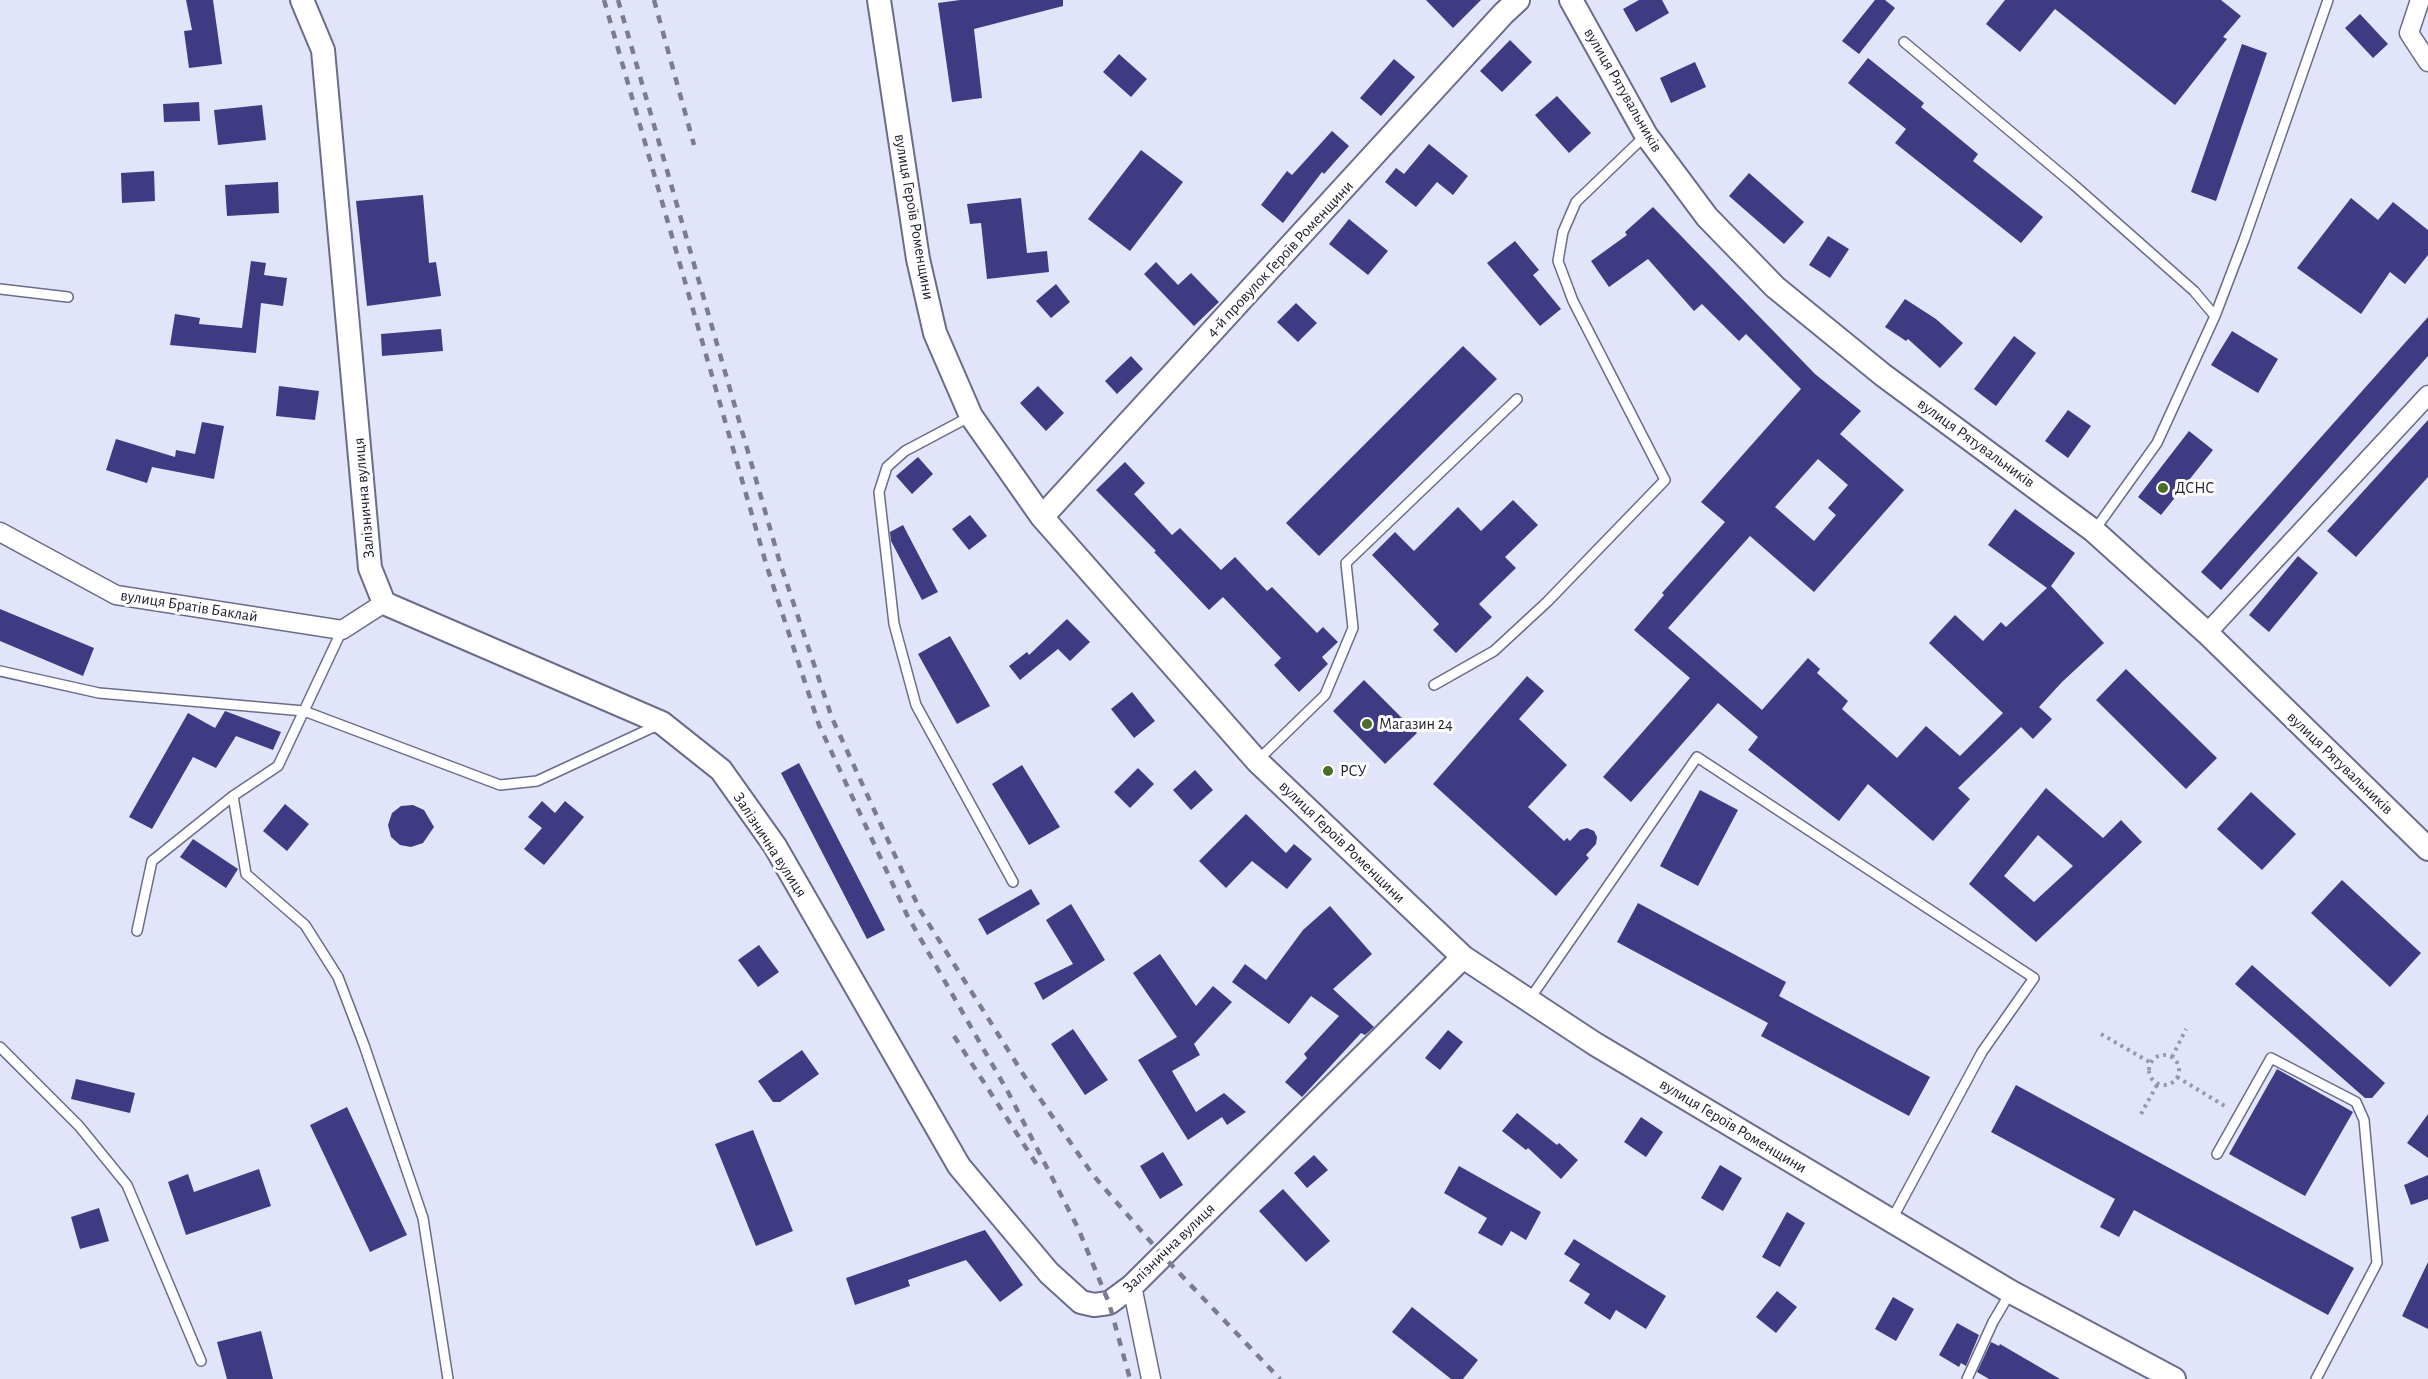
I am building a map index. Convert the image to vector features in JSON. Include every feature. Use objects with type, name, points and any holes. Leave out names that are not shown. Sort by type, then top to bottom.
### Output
[{"type":"street","name":"Залізнична вулиця","points":[[302,0],[323,50],[370,568],[384,603],[662,723],[721,770],[775,846],[959,1166],[1049,1273],[1081,1302],[1094,1305],[1109,1303],[1132,1286],[1463,957]]},
{"type":"street","name":"вулиця Героїв Роменщини","points":[[879,0],[918,259],[935,333],[970,416],[1042,517],[1257,761],[1463,957],[1595,1044],[1891,1221],[2011,1292],[2174,1379]]},
{"type":"street","name":"4-й провулок Героїв Роменщини","points":[[1042,517],[1518,0]]},
{"type":"street","name":"вулиця Рятувальників","points":[[1571,0],[1646,135],[1707,217],[1775,287],[1883,375],[2094,531],[2207,633],[2428,849]]},
{"type":"street","points":[[2420,0],[2409,33],[2428,62]]},
{"type":"street","points":[[2207,633],[2428,395]]},
{"type":"street","name":"вулиця Братів Баклай","points":[[0,532],[116,595],[342,630]]},
{"type":"street","points":[[342,630],[384,603]]},
{"type":"street","points":[[1132,1286],[1151,1379]]},
{"type":"lane","points":[[2094,531],[2157,443],[2215,316],[2328,0]]},
{"type":"lane","points":[[1904,42],[2099,207],[2194,291],[2215,316]]},
{"type":"lane","points":[[1434,685],[1494,651],[1547,602],[1665,480],[1573,300],[1558,261],[1563,232],[1576,202],[1646,135]]},
{"type":"lane","points":[[0,289],[68,297]]},
{"type":"lane","points":[[1257,761],[1325,695],[1353,628],[1346,563],[1517,399]]},
{"type":"lane","points":[[970,416],[905,451],[887,467],[879,492],[894,624],[916,705],[1013,882]]},
{"type":"lane","points":[[137,931],[152,861],[233,796],[278,766],[342,630]]},
{"type":"lane","points":[[0,671],[99,693],[304,711],[500,785],[537,781],[662,723]]},
{"type":"lane","points":[[1529,1000],[1697,756],[2034,978],[1982,1052],[1891,1221]]},
{"type":"lane","points":[[233,796],[246,874],[305,925],[338,977],[364,1045],[423,1218],[448,1379]]},
{"type":"lane","points":[[0,1047],[79,1126],[127,1185],[201,1361]]},
{"type":"lane","points":[[2217,1154],[2271,1058],[2356,1102],[2364,1120],[2377,1263],[2316,1379]]},
{"type":"lane","points":[[1967,1379],[2011,1292]]},
{"type":"path","points":[[2172,1057],[2186,1029]]},
{"type":"path","points":[[2101,1034],[2151,1063]]},
{"type":"path","points":[[2160,1055],[2172,1057],[2179,1068],[2177,1077],[2167,1084],[2158,1083],[2151,1076],[2151,1063],[2160,1055]]},
{"type":"path","points":[[2177,1077],[2238,1114]]},
{"type":"path","points":[[2141,1114],[2158,1083]]},
{"type":"building","points":[[186,0],[213,0],[222,64],[189,68],[184,31],[192,30]]},
{"type":"building","points":[[960,0],[1063,0],[1063,6],[974,29],[982,98],[952,102],[938,3]]},
{"type":"building","points":[[1426,0],[1481,0],[1453,28]]},
{"type":"building","points":[[1639,0],[1662,0],[1669,13],[1636,32],[1623,9]]},
{"type":"building","points":[[1875,0],[1885,0],[1895,8],[1859,54],[1842,41]]},
{"type":"building","points":[[2005,0],[2221,0],[2241,16],[2223,37],[2227,39],[2175,105],[2055,9],[2020,52],[1986,24]]},
{"type":"building","points":[[2360,14],[2388,44],[2373,58],[2345,28]]},
{"type":"building","points":[[1510,40],[1532,62],[1502,92],[1480,71]]},
{"type":"building","points":[[2242,44],[2267,53],[2216,201],[2191,192]]},
{"type":"building","points":[[1119,54],[1147,79],[1131,97],[1103,72]]},
{"type":"building","points":[[1868,58],[1924,103],[1921,107],[1978,154],[1973,161],[2043,217],[2021,243],[1895,143],[1906,129],[1848,83]]},
{"type":"building","points":[[1394,59],[1415,77],[1381,116],[1360,98]]},
{"type":"building","points":[[1695,62],[1706,87],[1671,103],[1660,78]]},
{"type":"building","points":[[1557,96],[1591,133],[1569,153],[1535,115]]},
{"type":"building","points":[[199,102],[200,121],[164,122],[163,104]]},
{"type":"building","points":[[262,105],[266,140],[218,145],[214,110]]},
{"type":"building","points":[[1332,131],[1349,146],[1324,174],[1322,172],[1283,223],[1261,205],[1287,171],[1292,175]]},
{"type":"building","points":[[1429,144],[1468,176],[1453,195],[1437,182],[1416,207],[1385,182],[1396,168],[1404,174]]},
{"type":"building","points":[[1141,150],[1183,182],[1130,251],[1088,219]]},
{"type":"building","points":[[154,171],[155,201],[122,203],[121,173]]},
{"type":"building","points":[[1749,173],[1804,222],[1784,244],[1729,196]]},
{"type":"building","points":[[278,182],[279,213],[227,216],[225,185]]},
{"type":"building","points":[[423,195],[429,263],[436,262],[441,296],[367,306],[356,201]]},
{"type":"building","points":[[1021,198],[1027,253],[1047,251],[1049,272],[987,279],[981,223],[970,224],[967,204]]},
{"type":"building","points":[[2351,198],[2378,220],[2393,202],[2428,230],[2428,255],[2405,284],[2390,272],[2361,314],[2297,268]]},
{"type":"building","points":[[1653,207],[1815,374],[1861,411],[1840,434],[1904,490],[1814,592],[1750,536],[1668,628],[1762,710],[1808,658],[1820,669],[1817,673],[1848,701],[1842,709],[1897,758],[1926,726],[1960,756],[2003,713],[1929,643],[1955,615],[1983,641],[2001,622],[2006,627],[2047,588],[1988,545],[2015,509],[2075,553],[2051,586],[2104,643],[2039,707],[2052,719],[2033,739],[2021,727],[1958,788],[1970,799],[1933,841],[1868,784],[1839,821],[1748,750],[1758,737],[1718,703],[1631,802],[1603,777],[1690,678],[1634,630],[1664,595],[1662,593],[1725,522],[1701,502],[1801,389],[1746,334],[1739,341],[1702,304],[1694,311],[1648,259],[1609,287],[1591,261],[1627,235],[1625,232]],"holes":[[[1818,459],[1848,485],[1828,508],[1836,515],[1814,541],[1775,507]]]},
{"type":"building","points":[[1349,219],[1388,251],[1368,275],[1329,244]]},
{"type":"building","points":[[1828,236],[1849,249],[1830,278],[1809,265]]},
{"type":"building","points":[[1515,241],[1539,270],[1533,275],[1561,309],[1540,326],[1487,263]]},
{"type":"building","points":[[251,261],[266,263],[264,275],[287,278],[283,306],[261,303],[256,353],[170,345],[175,314],[200,318],[199,324],[242,328]]},
{"type":"building","points":[[1156,262],[1178,285],[1191,273],[1219,302],[1194,326],[1144,274]]},
{"type":"building","points":[[1056,284],[1070,302],[1051,318],[1036,301]]},
{"type":"building","points":[[1905,299],[1936,319],[1963,343],[1940,368],[1908,339],[1906,341],[1885,327]]},
{"type":"building","points":[[1296,303],[1317,323],[1298,342],[1277,322]]},
{"type":"building","points":[[2428,317],[2428,356],[2221,590],[2201,572]]},
{"type":"building","points":[[441,329],[443,351],[382,356],[381,334]]},
{"type":"building","points":[[2232,331],[2278,359],[2258,393],[2211,365]]},
{"type":"building","points":[[2014,336],[2036,353],[1996,406],[1974,389]]},
{"type":"building","points":[[1463,346],[1497,379],[1319,556],[1286,523]]},
{"type":"building","points":[[1131,356],[1143,369],[1117,394],[1105,381]]},
{"type":"building","points":[[279,386],[319,391],[315,420],[276,416]]},
{"type":"building","points":[[1038,386],[1064,413],[1046,431],[1020,403]]},
{"type":"building","points":[[2068,410],[2091,426],[2068,458],[2045,441]]},
{"type":"building","points":[[2428,420],[2428,477],[2356,557],[2327,531]]},
{"type":"building","points":[[202,422],[224,426],[214,479],[152,467],[147,483],[106,470],[116,439],[175,457],[176,450],[195,454]]},
{"type":"building","points":[[2189,431],[2213,450],[2161,515],[2138,497]]},
{"type":"building","points":[[918,457],[933,474],[912,494],[896,476]]},
{"type":"building","points":[[1125,462],[1145,483],[1134,494],[1172,535],[1180,528],[1221,570],[1235,557],[1267,591],[1272,587],[1317,633],[1323,627],[1338,642],[1322,657],[1328,664],[1299,692],[1274,665],[1281,658],[1223,597],[1209,610],[1154,552],[1156,551],[1096,490]]},
{"type":"building","points":[[1513,500],[1538,525],[1505,557],[1516,568],[1479,604],[1492,617],[1456,653],[1433,630],[1439,624],[1372,555],[1395,532],[1414,551],[1458,507],[1481,531]]},
{"type":"building","points":[[970,515],[987,536],[969,550],[952,529]]},
{"type":"building","points":[[903,525],[938,592],[922,600],[891,541],[890,532]]},
{"type":"building","points":[[2298,556],[2318,573],[2269,632],[2249,615]]},
{"type":"building","points":[[0,609],[94,648],[83,676],[0,641]]},
{"type":"building","points":[[1067,619],[1090,642],[1070,661],[1058,649],[1020,680],[1009,666],[1027,652],[1029,655]]},
{"type":"building","points":[[950,636],[990,706],[957,724],[918,654]]},
{"type":"building","points":[[2126,669],[2217,758],[2186,789],[2096,700]]},
{"type":"building","points":[[1527,676],[1544,691],[1519,719],[1567,765],[1528,807],[1564,841],[1567,838],[1570,841],[1580,830],[1587,828],[1594,831],[1597,837],[1596,844],[1586,855],[1589,858],[1556,896],[1433,784]]},
{"type":"building","points":[[1364,680],[1417,733],[1385,764],[1333,711]]},
{"type":"building","points":[[1132,692],[1155,721],[1134,738],[1111,709]]},
{"type":"building","points":[[225,711],[281,732],[273,750],[236,736],[216,768],[193,757],[152,829],[129,817],[188,713],[215,728]]},
{"type":"building","points":[[799,763],[885,930],[867,939],[781,773]]},
{"type":"building","points":[[1022,765],[1060,827],[1029,845],[992,784]]},
{"type":"building","points":[[1138,768],[1154,784],[1130,808],[1114,792]]},
{"type":"building","points":[[1195,770],[1213,790],[1191,810],[1173,790]]},
{"type":"building","points":[[2046,788],[2103,838],[2121,820],[2142,842],[2036,942],[1969,884]],"holes":[[[2038,835],[2073,866],[2034,902],[2004,876]]]},
{"type":"building","points":[[1700,790],[1738,810],[1698,886],[1660,866]]},
{"type":"building","points":[[2251,792],[2296,834],[2262,870],[2217,829]]},
{"type":"building","points":[[542,801],[555,813],[565,801],[584,817],[544,865],[524,849],[542,828],[528,817]]},
{"type":"building","points":[[285,804],[309,824],[287,851],[263,831]]},
{"type":"building","points":[[413,805],[424,810],[434,827],[423,843],[411,847],[400,845],[391,837],[388,825],[392,813],[401,806]]},
{"type":"building","points":[[1246,814],[1286,853],[1294,844],[1312,859],[1287,889],[1252,861],[1226,888],[1199,861]]},
{"type":"building","points":[[193,839],[238,869],[226,888],[180,857]]},
{"type":"building","points":[[2342,880],[2421,953],[2390,987],[2311,913]]},
{"type":"building","points":[[1031,889],[1040,904],[987,935],[978,919]]},
{"type":"building","points":[[1638,903],[1786,982],[1779,996],[1930,1077],[1909,1116],[1761,1036],[1768,1023],[1617,942]]},
{"type":"building","points":[[1071,904],[1105,960],[1043,1000],[1034,983],[1073,964],[1046,920]]},
{"type":"building","points":[[1330,906],[1372,954],[1333,989],[1374,1027],[1365,1035],[1361,1033],[1302,1097],[1285,1082],[1307,1058],[1304,1054],[1339,1016],[1311,996],[1289,1024],[1232,982],[1245,964],[1266,980],[1303,930]]},
{"type":"building","points":[[759,945],[779,972],[758,987],[738,960]]},
{"type":"building","points":[[1160,954],[1196,1006],[1213,986],[1232,1002],[1194,1044],[1200,1055],[1172,1071],[1196,1112],[1224,1093],[1246,1112],[1227,1125],[1222,1117],[1188,1140],[1138,1060],[1177,1037],[1133,973]]},
{"type":"building","points":[[2252,965],[2385,1083],[2372,1098],[2365,1098],[2235,984]]},
{"type":"building","points":[[1073,1029],[1108,1080],[1085,1095],[1051,1044]]},
{"type":"building","points":[[1448,1030],[1463,1042],[1440,1070],[1425,1058]]},
{"type":"building","points":[[802,1050],[819,1074],[780,1102],[773,1102],[758,1081]]},
{"type":"building","points":[[2277,1069],[2353,1112],[2305,1196],[2229,1154]]},
{"type":"building","points":[[76,1079],[135,1093],[130,1113],[71,1099]]},
{"type":"building","points":[[2016,1085],[2354,1268],[2328,1315],[2134,1210],[2119,1237],[2100,1227],[2115,1199],[1991,1132]]},
{"type":"building","points":[[347,1107],[407,1235],[370,1252],[310,1125]]},
{"type":"building","points":[[1517,1113],[1557,1145],[1559,1143],[1578,1160],[1561,1179],[1528,1148],[1526,1150],[1502,1131]]},
{"type":"building","points":[[2428,1114],[2428,1158],[2407,1143]]},
{"type":"building","points":[[1641,1117],[1663,1132],[1646,1157],[1624,1142]]},
{"type":"building","points":[[753,1130],[793,1231],[756,1246],[715,1144]]},
{"type":"building","points":[[1163,1152],[1183,1185],[1160,1199],[1140,1166]]},
{"type":"building","points":[[1314,1155],[1328,1170],[1307,1188],[1294,1173]]},
{"type":"building","points":[[1720,1165],[1742,1178],[1723,1211],[1701,1198]]},
{"type":"building","points":[[1459,1166],[1541,1212],[1526,1240],[1511,1231],[1502,1246],[1478,1233],[1487,1218],[1444,1193]]},
{"type":"building","points":[[259,1169],[271,1206],[186,1235],[168,1182],[188,1174],[194,1192]]},
{"type":"building","points":[[2428,1175],[2428,1199],[2411,1205],[2404,1185]]},
{"type":"building","points":[[1283,1189],[1330,1241],[1306,1262],[1259,1211]]},
{"type":"building","points":[[99,1208],[109,1241],[80,1249],[71,1217]]},
{"type":"building","points":[[1787,1212],[1805,1223],[1780,1267],[1762,1257]]},
{"type":"building","points":[[985,1230],[1023,1285],[1000,1302],[966,1260],[908,1280],[910,1286],[855,1305],[846,1278]]},
{"type":"building","points":[[1574,1239],[1666,1296],[1646,1329],[1616,1310],[1610,1320],[1584,1303],[1590,1294],[1569,1281],[1580,1264],[1564,1254]]},
{"type":"building","points":[[2428,1262],[2428,1329],[2402,1316]]},
{"type":"building","points":[[1777,1291],[1797,1307],[1776,1333],[1756,1317]]},
{"type":"building","points":[[1893,1297],[1914,1309],[1896,1341],[1875,1329]]},
{"type":"building","points":[[1412,1307],[1478,1360],[1463,1379],[1451,1379],[1392,1332]]},
{"type":"building","points":[[1957,1323],[1979,1335],[1966,1366],[1961,1363],[1959,1367],[1939,1355]]},
{"type":"building","points":[[261,1331],[273,1379],[227,1379],[217,1342]]},
{"type":"building","points":[[1991,1342],[1999,1346],[2000,1344],[2060,1379],[1989,1379],[1977,1372]]},
{"type":"railway","points":[[604,0],[767,567],[819,725],[907,915],[1008,1092],[1078,1228],[1109,1303],[1130,1379]]},
{"type":"railway","points":[[618,0],[780,563],[832,718],[920,910],[1025,1077],[1093,1175],[1163,1256],[1280,1379]]},
{"type":"railway","points":[[654,0],[694,145]]},
{"type":"railway","points":[[954,1036],[1039,1168]]},
{"type":"place","name":"ДСНС","points":[[2163,488]]},
{"type":"place","name":"Магазин 24","points":[[1367,724]]},
{"type":"place","name":"РСУ","points":[[1328,771]]}]
